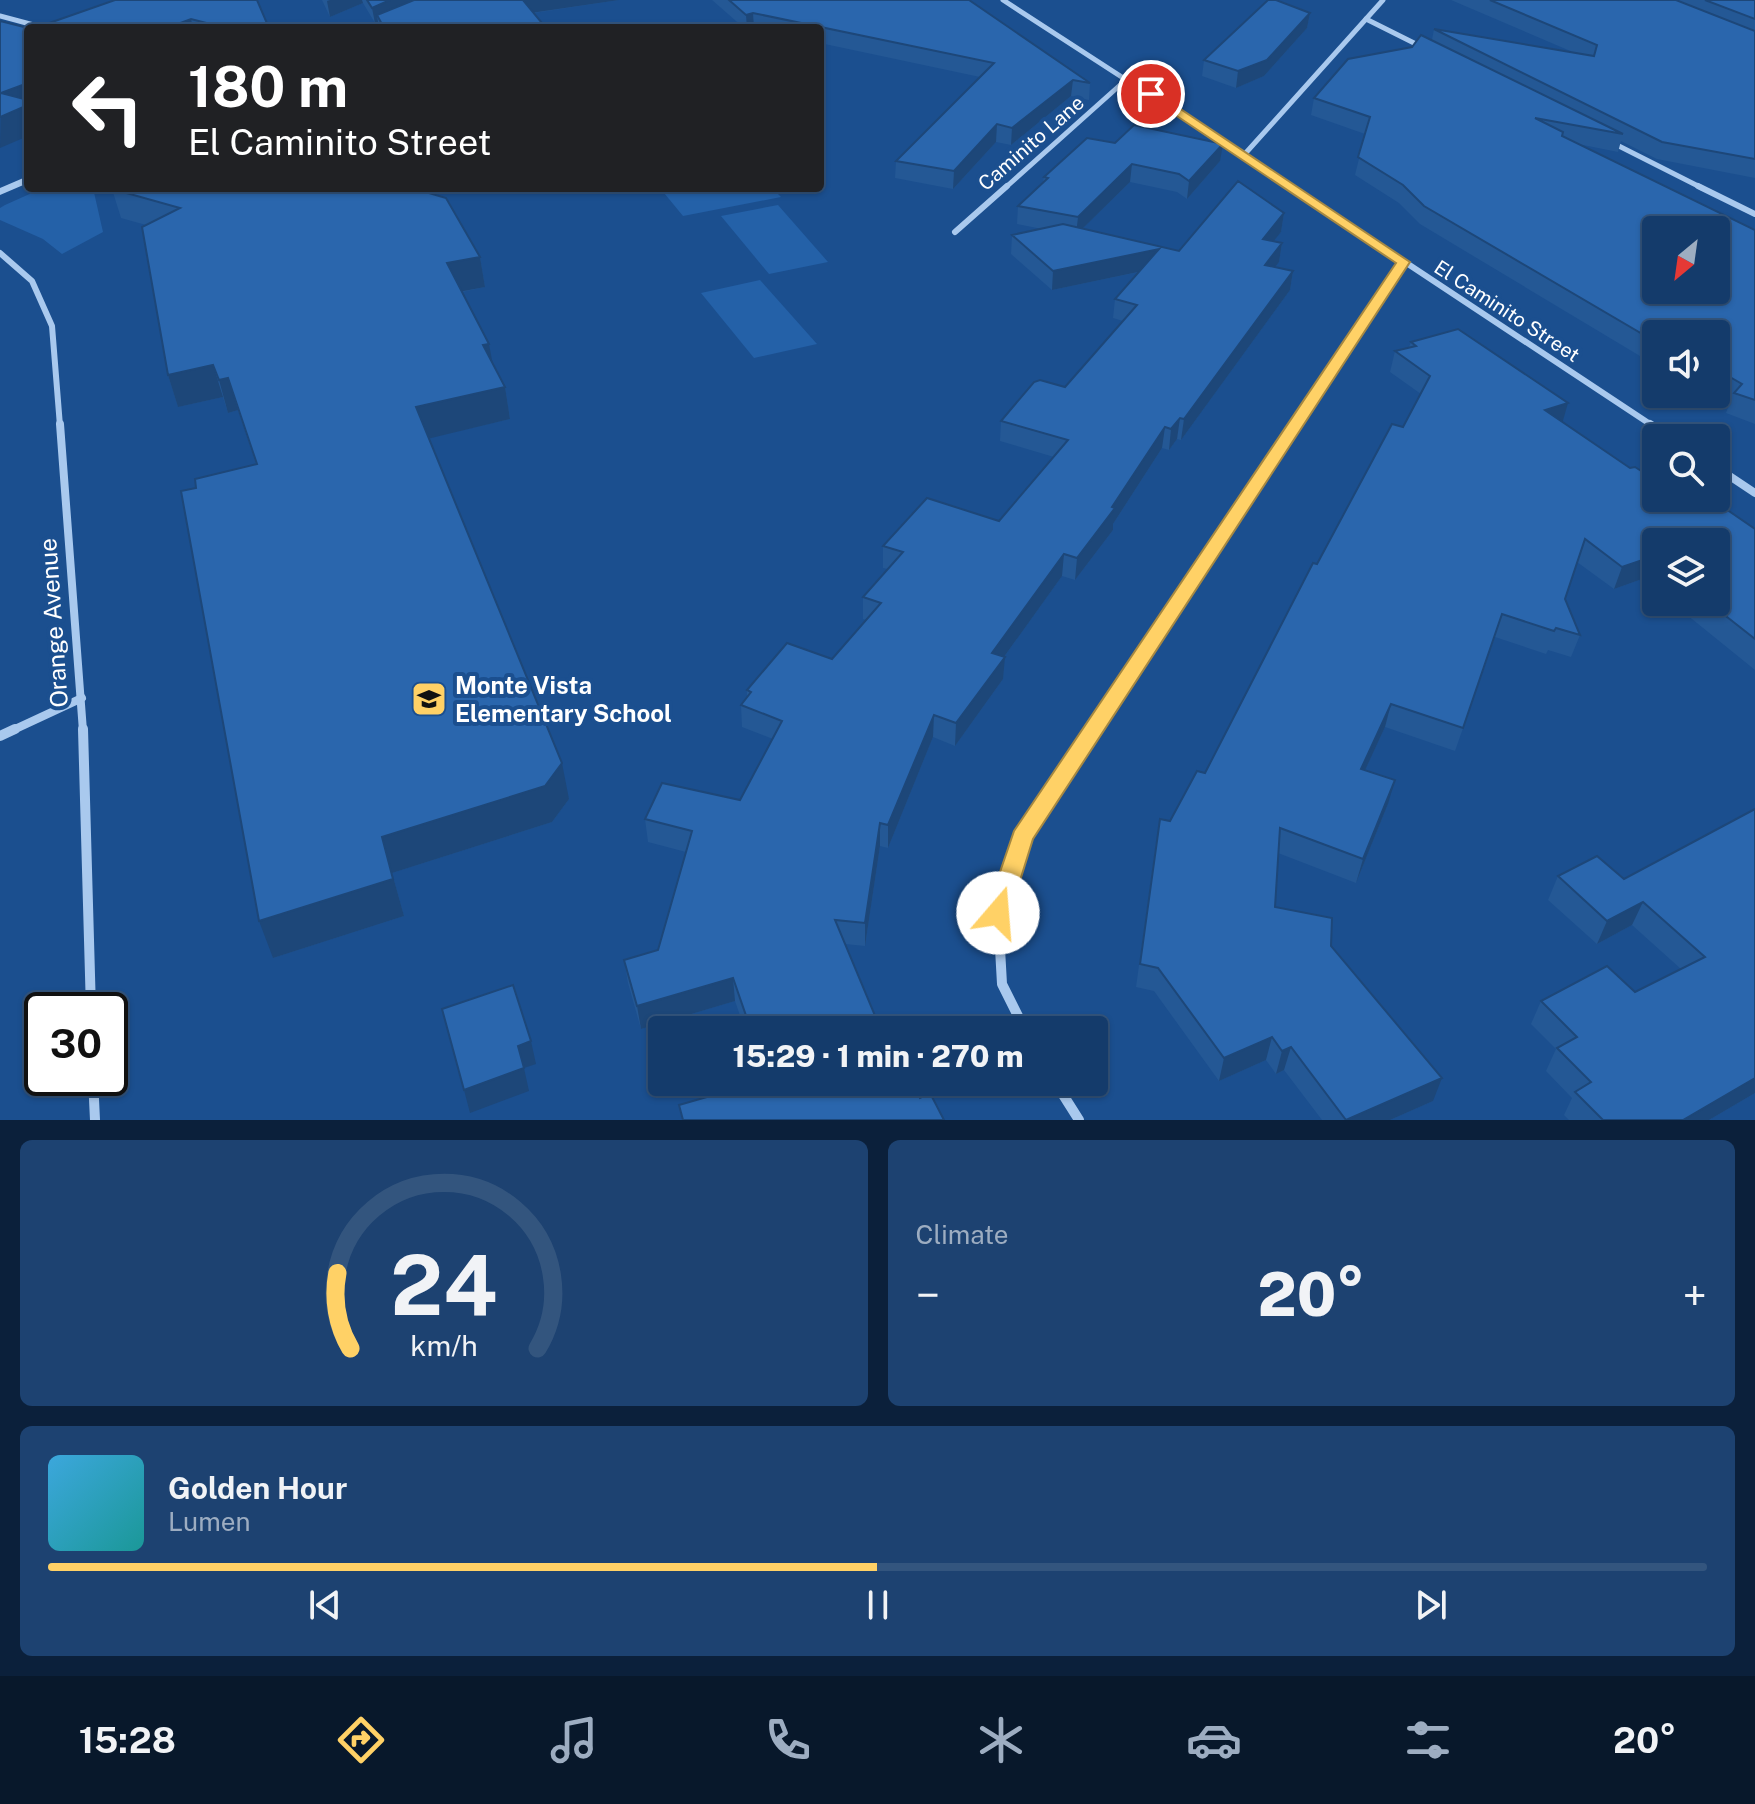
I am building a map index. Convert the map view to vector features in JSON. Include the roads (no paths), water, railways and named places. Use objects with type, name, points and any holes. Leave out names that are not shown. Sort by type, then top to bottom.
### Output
[{"type":"street","name":"El Caminito Street","points":[[1003,0],[1128,78],[1650,424]]},
{"type":"street","points":[[1243,156],[1383,0]]},
{"type":"street","points":[[0,16],[30,24]]},
{"type":"street","points":[[1366,19],[1429,51]]},
{"type":"street","name":"Caminito Lane","points":[[955,232],[1128,78]]},
{"type":"street","points":[[1599,136],[1755,214]]},
{"type":"street","points":[[0,192],[24,181]]},
{"type":"street","name":"Orange Avenue","points":[[0,253],[32,281],[52,326],[82,698],[90,992]]},
{"type":"street","points":[[1018,1016],[1002,984],[998,913],[1022,837],[1403,262]]},
{"type":"street","points":[[1730,476],[1755,493]]},
{"type":"street","points":[[0,736],[82,698]]},
{"type":"street","points":[[94,1096],[95,1120]]},
{"type":"street","points":[[1064,1096],[1079,1120]]},
{"type":"place","name":"Monte Vista Elementary School","points":[[429,699]]}]
